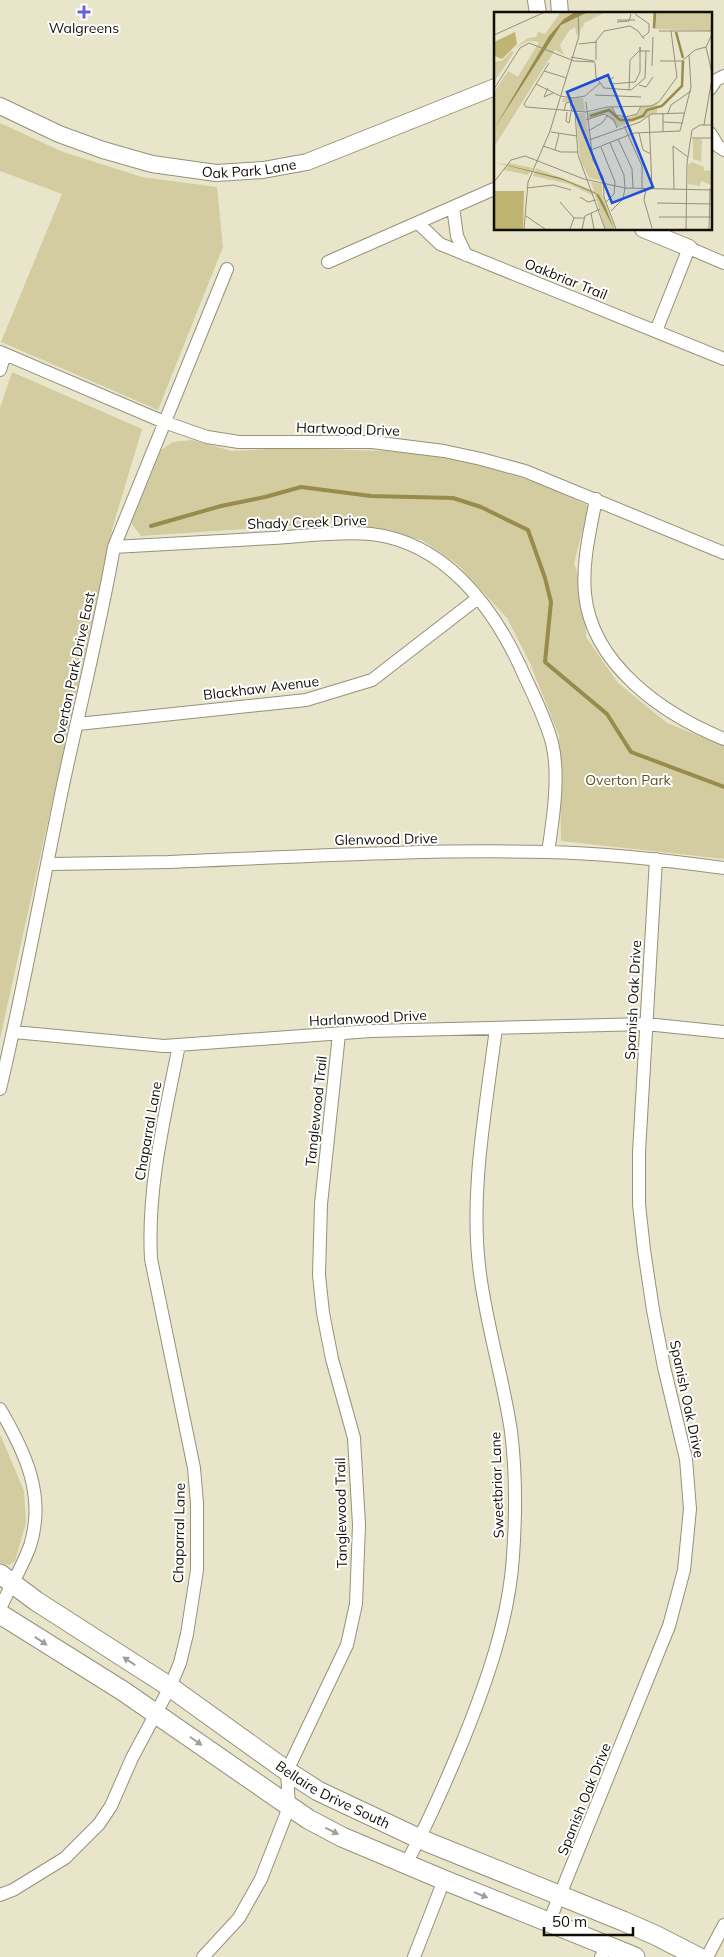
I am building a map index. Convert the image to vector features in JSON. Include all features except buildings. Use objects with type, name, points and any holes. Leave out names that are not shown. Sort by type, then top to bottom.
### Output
[{"type":"main road","name":"Bellaire Drive South","points":[[6,1579],[170,1687],[318,1791],[420,1839],[655,1935],[698,1957]]},
{"type":"main road","points":[[0,1614],[156,1713],[289,1807],[342,1836],[444,1880],[550,1922],[605,1952],[635,1957]]},
{"type":"street","points":[[712,85],[716,80],[724,76]]},
{"type":"street","name":"Oak Park Lane","points":[[0,106],[59,134],[102,150],[152,164],[216,173],[263,170],[308,162],[494,87]]},
{"type":"street","points":[[712,136],[718,146],[724,150]]},
{"type":"street","points":[[328,262],[494,189]]},
{"type":"street","points":[[453,207],[456,236],[466,255]]},
{"type":"street","name":"Oakbriar Trail","points":[[418,223],[440,244],[724,359]]},
{"type":"street","points":[[645,230],[724,263]]},
{"type":"street","points":[[676,230],[689,248]]},
{"type":"street","points":[[656,332],[689,248]]},
{"type":"street","name":"Overton Park Drive East","points":[[0,1089],[14,1032],[114,547],[227,269]]},
{"type":"street","points":[[0,370],[2,353]]},
{"type":"street","name":"Hartwood Drive","points":[[2,353],[164,422],[207,437],[239,442],[372,442],[444,451],[481,459],[525,472],[596,499],[724,553]]},
{"type":"street","points":[[596,499],[584,566],[585,595],[591,621],[608,656],[636,687],[672,712],[724,739]]},
{"type":"street","name":"Shady Creek Drive","points":[[114,547],[345,533],[370,534],[409,543],[430,553],[451,569],[486,607],[512,649],[542,714],[552,744],[555,782],[553,822],[548,852]]},
{"type":"street","name":"Blackhaw Avenue","points":[[78,724],[306,700],[340,691],[372,680],[478,598]]},
{"type":"street","name":"Glenwood Drive","points":[[48,864],[169,862],[223,858],[413,852],[548,852],[656,859],[724,868]]},
{"type":"street","name":"Spanish Oak Drive","points":[[550,1922],[669,1626],[684,1570],[690,1509],[686,1459],[664,1367],[653,1310],[639,1204],[639,1152],[656,859]]},
{"type":"street","name":"Harlanwood Drive","points":[[14,1032],[179,1046],[371,1031],[646,1024],[724,1032]]},
{"type":"street","name":"Sweetbriar Lane","points":[[406,1864],[420,1839],[445,1784],[471,1721],[494,1653],[506,1606],[513,1559],[515,1513],[511,1431],[480,1273],[478,1245],[477,1204],[480,1158],[496,1028]]},
{"type":"street","name":"Tanglewood Trail","points":[[203,1957],[239,1918],[261,1879],[289,1807],[287,1771],[347,1645],[356,1604],[359,1525],[354,1438],[332,1358],[323,1313],[319,1275],[321,1204],[339,1034]]},
{"type":"street","name":"Chaparral Lane","points":[[0,1895],[13,1890],[65,1858],[92,1832],[110,1806],[132,1758],[170,1687],[180,1663],[188,1634],[197,1570],[197,1503],[194,1468],[151,1259],[150,1234],[156,1156],[179,1046]]},
{"type":"street","points":[[0,1409],[17,1438],[25,1458],[32,1478],[37,1514],[30,1546],[6,1579],[0,1608]]},
{"type":"street","points":[[414,1957],[444,1880]]},
{"type":"street","points":[[707,1957],[724,1925]]},
{"type":"green space","points":[[0,123],[63,152],[142,177],[217,187],[223,247],[158,410],[1,342],[62,194],[0,171]]},
{"type":"green space","points":[[12,372],[142,429],[113,526],[0,1039],[0,408]]},
{"type":"green space","name":"Overton Park","points":[[192,440],[232,451],[286,448],[390,451],[440,456],[482,465],[541,484],[589,506],[574,563],[585,595],[586,637],[618,683],[667,723],[724,746],[724,859],[561,841],[559,736],[530,663],[507,618],[458,565],[422,540],[332,521],[288,526],[141,536],[131,523],[161,450],[173,442]]},
{"type":"green space","points":[[0,1434],[24,1491],[26,1523],[15,1561],[9,1565],[0,1563]]},
{"type":"waterway","points":[[151,526],[221,506],[301,487],[371,496],[453,498],[481,507],[528,530],[545,578],[551,602],[545,662],[607,714],[631,752],[724,787]]},
{"type":"place","name":"Walgreens","points":[[84,12]]}]
